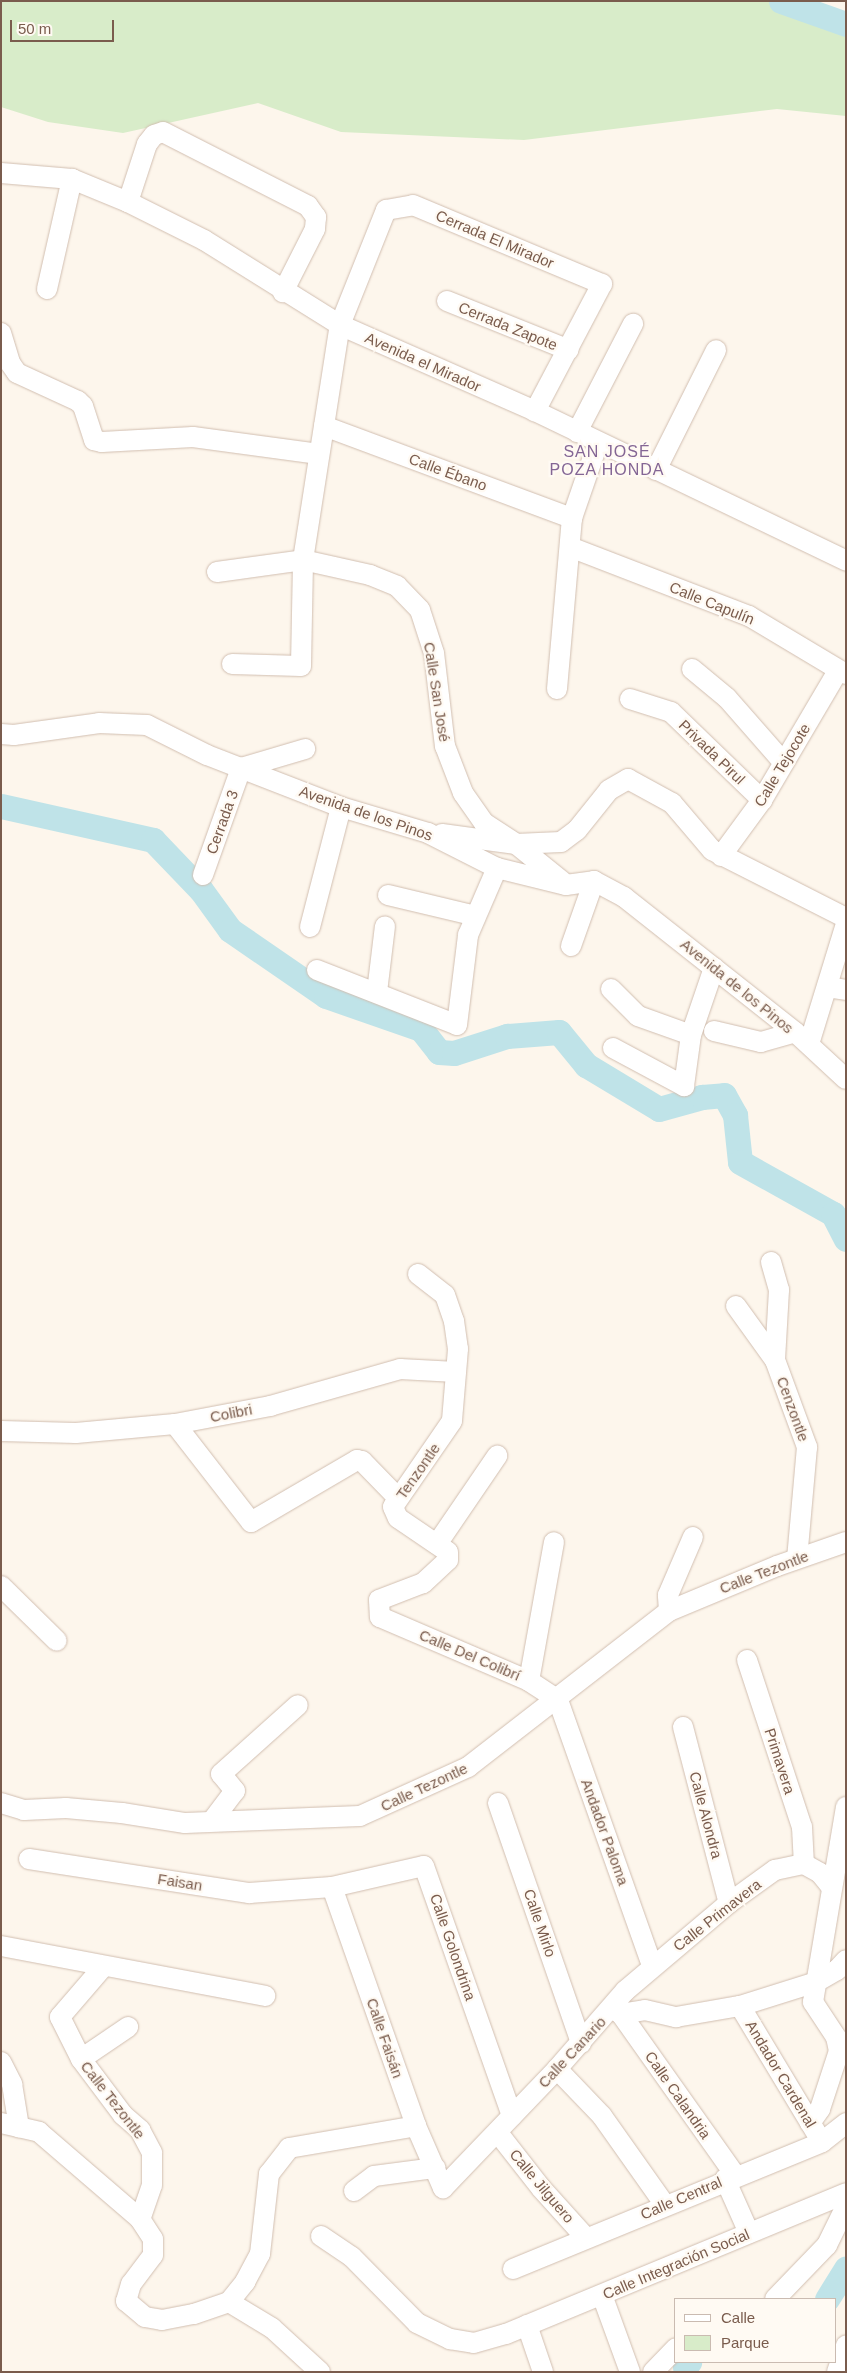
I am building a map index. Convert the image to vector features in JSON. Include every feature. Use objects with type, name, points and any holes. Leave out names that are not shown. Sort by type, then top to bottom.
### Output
[{"type":"street","points":[[128,202],[148,144],[154,135],[163,132],[176,136],[308,206],[316,217],[315,229],[283,292]]},
{"type":"street","name":"Avenida el Mirador","points":[[1,173],[72,179],[128,202],[204,240],[283,292],[340,325],[578,432],[846,561]]},
{"type":"street","points":[[47,289],[72,179]]},
{"type":"street","name":"Cerrada El Mirador","points":[[340,325],[386,210],[413,205],[602,284],[570,350]]},
{"type":"street","name":"Cerrada Zapote","points":[[447,301],[570,350]]},
{"type":"street","points":[[578,432],[633,324]]},
{"type":"street","points":[[232,664],[301,666],[303,560],[340,325]]},
{"type":"street","points":[[1,334],[10,363],[17,373],[83,406],[94,440],[102,442],[193,437],[319,454]]},
{"type":"street","points":[[535,412],[570,350]]},
{"type":"street","points":[[656,470],[716,350]]},
{"type":"street","name":"Calle Ébano","points":[[324,426],[572,518]]},
{"type":"street","points":[[557,689],[572,518],[598,443]]},
{"type":"street","name":"Calle Capulín","points":[[570,547],[749,616],[842,673]]},
{"type":"street","points":[[217,572],[303,560]]},
{"type":"street","name":"Calle San José","points":[[303,560],[370,575],[397,586],[420,610],[434,653],[445,746],[463,793],[484,823],[516,844],[566,885]]},
{"type":"street","points":[[692,669],[727,698],[784,763]]},
{"type":"street","name":"Calle Tejocote","points":[[720,856],[762,800],[842,673]]},
{"type":"street","name":"Privada Pirul","points":[[630,699],[671,712],[762,800]]},
{"type":"street","name":"Avenida de los Pinos","points":[[1,734],[99,723],[147,726],[241,768],[341,807],[428,833],[497,868],[566,885],[594,881],[624,897],[802,1038],[846,1079]]},
{"type":"street","points":[[241,768],[305,749]]},
{"type":"street","name":"Cerrada 3","points":[[203,875],[241,768]]},
{"type":"street","points":[[428,833],[516,844],[561,842],[577,830],[609,790],[628,779],[672,803],[712,850],[720,856],[846,918]]},
{"type":"street","points":[[310,927],[341,807]]},
{"type":"street","points":[[317,970],[458,1025],[468,935],[497,868]]},
{"type":"street","points":[[571,946],[594,881]]},
{"type":"street","points":[[388,895],[476,916]]},
{"type":"street","points":[[714,1031],[761,1042],[802,1038],[836,988],[846,924]]},
{"type":"street","points":[[377,992],[385,926]]},
{"type":"street","points":[[613,1048],[684,1086],[691,1035],[714,968]]},
{"type":"street","points":[[611,989],[638,1016],[691,1035]]},
{"type":"street","name":"Cenzontle","points":[[771,1262],[780,1290],[775,1360],[807,1447],[797,1558]]},
{"type":"street","name":"Tenzontle","points":[[418,1274],[445,1295],[454,1321],[458,1349],[452,1421],[393,1507],[398,1518],[437,1544]]},
{"type":"street","points":[[736,1306],[775,1360]]},
{"type":"street","name":"Colibri","points":[[1,1431],[76,1433],[175,1424],[270,1406],[400,1369],[456,1372]]},
{"type":"street","points":[[175,1424],[252,1522],[357,1460],[362,1461],[398,1498]]},
{"type":"street","points":[[437,1544],[497,1456]]},
{"type":"street","points":[[669,1611],[668,1595],[693,1537]]},
{"type":"street","points":[[529,1681],[554,1542]]},
{"type":"street","name":"Calle Tezontle","points":[[1,1803],[24,1810],[66,1808],[185,1823],[360,1816],[468,1768],[558,1700],[669,1611],[797,1558],[846,1542]]},
{"type":"street","name":"Calle Del Colibrí","points":[[437,1544],[448,1552],[448,1560],[422,1583],[379,1600],[380,1616],[529,1681],[558,1700]]},
{"type":"street","points":[[1,1586],[57,1641]]},
{"type":"street","name":"Primavera","points":[[747,1660],[802,1827],[804,1864]]},
{"type":"street","name":"Andador Paloma","points":[[558,1700],[652,1965]]},
{"type":"street","points":[[212,1821],[235,1790],[220,1774],[298,1705]]},
{"type":"street","name":"Calle Alondra","points":[[683,1727],[729,1903]]},
{"type":"street","name":"Calle Mirlo","points":[[498,1803],[581,2043]]},
{"type":"street","points":[[810,2123],[820,2109],[840,2051],[836,2037],[813,2002],[846,1807]]},
{"type":"street","name":"Faisan","points":[[29,1859],[249,1893],[332,1887]]},
{"type":"street","points":[[804,1864],[820,1874],[832,1888]]},
{"type":"street","name":"Calle Primavera","points":[[617,2011],[625,1991],[652,1965],[729,1903],[775,1870],[804,1864]]},
{"type":"street","name":"Calle Golondrina","points":[[332,1887],[424,1866],[512,2116]]},
{"type":"street","name":"Calle Faisán","points":[[332,1887],[416,2126],[443,2188]]},
{"type":"street","points":[[1,1946],[103,1967],[265,1996]]},
{"type":"street","name":"Calle Canario","points":[[443,2188],[498,2133],[581,2043],[617,2011],[645,2010],[676,2017],[740,2006],[816,1982],[837,1970],[846,1960]]},
{"type":"street","name":"Calle Tezontle","points":[[103,1967],[60,2017],[62,2027],[81,2059],[123,2115],[140,2130],[152,2152],[152,2185],[140,2219]]},
{"type":"street","name":"Andador Cardenal","points":[[740,2006],[822,2142]]},
{"type":"street","name":"Calle Calandria","points":[[617,2011],[730,2177],[749,2233]]},
{"type":"street","points":[[81,2059],[128,2027]]},
{"type":"street","points":[[1,2062],[12,2084],[10,2125],[39,2132],[140,2219],[153,2239],[153,2255],[131,2284],[126,2301],[133,2311],[145,2317],[162,2320],[194,2314],[229,2302],[260,2254],[269,2174],[289,2148],[416,2126]]},
{"type":"street","points":[[557,2069],[602,2116],[665,2205]]},
{"type":"street","name":"Calle Central","points":[[513,2269],[730,2177],[822,2142],[846,2123]]},
{"type":"street","name":"Calle Jilguero","points":[[498,2133],[541,2188],[586,2238]]},
{"type":"street","points":[[354,2191],[374,2176],[435,2168]]},
{"type":"street","name":"Calle Integración Social","points":[[321,2236],[352,2256],[417,2323],[450,2339],[474,2343],[506,2334],[846,2192]]},
{"type":"street","points":[[776,2298],[827,2246],[846,2206]]},
{"type":"street","points":[[602,2295],[630,2372]]},
{"type":"street","points":[[229,2302],[272,2328],[320,2372]]},
{"type":"street","points":[[527,2325],[543,2372]]},
{"type":"street","points":[[837,2372],[846,2346]]},
{"type":"street","points":[[653,2372],[674,2350]]},
{"type":"green space","points":[[1,1],[781,1],[846,24],[846,116],[777,109],[524,140],[341,132],[258,103],[123,133],[48,122],[1,107]]},
{"type":"waterway","points":[[781,1],[846,24]]},
{"type":"waterway","points":[[1,806],[153,840],[201,890],[230,930],[326,996],[421,1029],[439,1052],[454,1053],[507,1036],[559,1032],[586,1065],[659,1109],[702,1097],[724,1095],[735,1115],[740,1162],[833,1214],[846,1239]]},
{"type":"waterway","points":[[828,2298],[846,2268]]},
{"type":"waterway","points":[[686,2372],[685,2366],[688,2363]]},
{"type":"district","name":"SAN JOSÉ POZA HONDA","points":[[607,461]]}]
